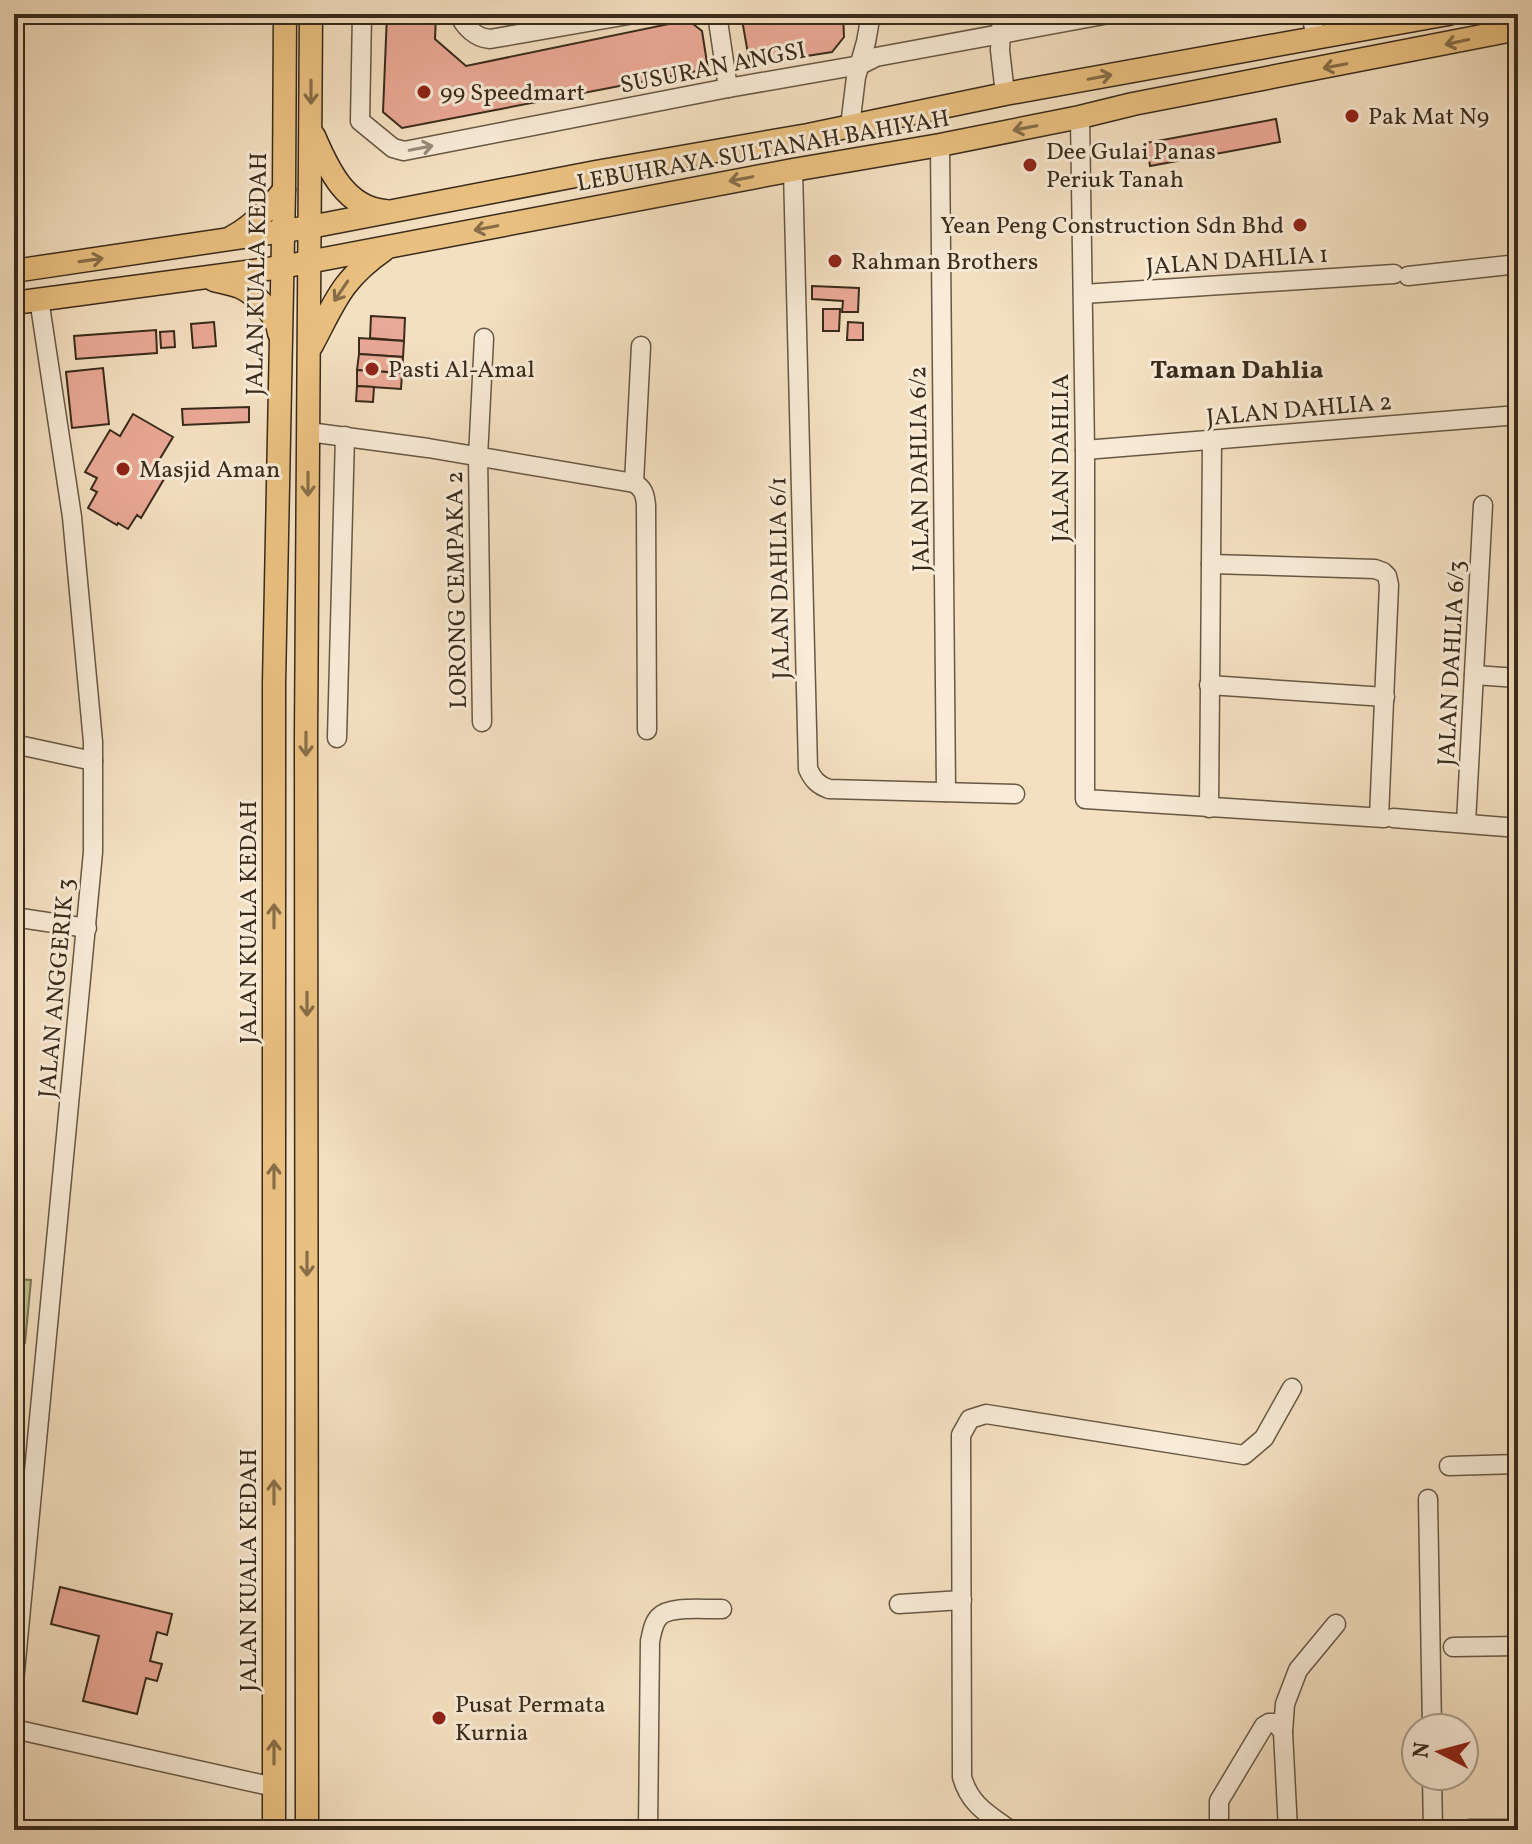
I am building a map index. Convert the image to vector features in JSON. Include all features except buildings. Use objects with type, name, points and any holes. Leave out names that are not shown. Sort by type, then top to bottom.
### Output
[{"type":"main road","name":"JALAN KUALA KEDAH","points":[[274,1830],[274,683],[285,14]]},
{"type":"main road","points":[[307,1830],[307,683],[311,14]]},
{"type":"main road","name":"LEBUHRAYA SULTANAH BAHIYAH","points":[[14,271],[310,227],[1005,94],[1448,14]]},
{"type":"main road","name":"LEBUHRAYA SULTANAH BAHIYAH","points":[[14,303],[282,267],[940,145],[1518,29]]},
{"type":"main road","points":[[311,128],[322,156],[349,196],[369,210],[390,211]]},
{"type":"main road","points":[[212,242],[234,237],[253,224],[284,190]]},
{"type":"main road","points":[[309,350],[334,300],[349,279],[390,246]]},
{"type":"main road","points":[[188,280],[215,280],[241,288],[263,304],[278,327],[280,354]]},
{"type":"main road","points":[[274,683],[307,683]]},
{"type":"street","name":"SUSURAN ANGSI","points":[[362,14],[360,121],[393,148],[404,151],[860,65],[876,57],[1109,14]]},
{"type":"street","points":[[459,14],[463,23],[479,37],[490,39],[634,14]]},
{"type":"street","points":[[717,14],[728,88]]},
{"type":"street","points":[[850,126],[853,92],[871,14]]},
{"type":"street","points":[[1002,14],[1001,63],[1005,94]]},
{"type":"street","points":[[1311,14],[1316,37]]},
{"type":"street","name":"JALAN DAHLIA","points":[[1080,117],[1085,450],[1085,799],[1209,808]]},
{"type":"street","name":"JALAN DAHLIA 6/2","points":[[940,145],[946,792]]},
{"type":"street","name":"JALAN DAHLIA 6/1","points":[[793,170],[808,769],[813,779],[829,789],[1015,794]]},
{"type":"street","name":"JALAN DAHLIA 1","points":[[1083,294],[1401,275],[1518,264]]},
{"type":"street","name":"JALAN ANGGERIK 3","points":[[14,1682],[93,852],[93,742],[72,517],[39,299]]},
{"type":"street","name":"LORONG CEMPAKA 2","points":[[482,722],[478,457],[484,338]]},
{"type":"street","points":[[634,483],[641,346]]},
{"type":"street","name":"JALAN DAHLIA 2","points":[[1085,450],[1518,415]]},
{"type":"street","points":[[309,432],[478,457],[634,483],[641,487],[646,505],[647,730]]},
{"type":"street","points":[[337,738],[345,436]]},
{"type":"street","points":[[1212,440],[1209,808],[1518,828]]},
{"type":"street","name":"JALAN DAHLIA 6/3","points":[[1466,823],[1483,505]]},
{"type":"street","points":[[1211,564],[1375,569],[1387,576],[1386,818]]},
{"type":"street","points":[[1474,675],[1518,678]]},
{"type":"street","points":[[1209,685],[1385,697]]},
{"type":"street","points":[[14,744],[93,761]]},
{"type":"street","points":[[14,917],[87,928]]},
{"type":"street","points":[[1010,1830],[979,1807],[966,1792],[962,1777],[961,1435],[970,1419],[986,1414],[1244,1455],[1264,1438],[1292,1388]]},
{"type":"street","points":[[1449,1466],[1518,1464]]},
{"type":"street","points":[[1428,1499],[1432,1712]]},
{"type":"street","points":[[899,1604],[962,1600]]},
{"type":"street","points":[[648,1830],[650,1641],[654,1625],[660,1616],[670,1610],[722,1609]]},
{"type":"street","points":[[1288,1830],[1283,1732],[1285,1704],[1298,1670],[1336,1624]]},
{"type":"street","points":[[1453,1647],[1518,1646]]},
{"type":"street","points":[[1219,1830],[1219,1801],[1264,1726],[1276,1723],[1283,1732]]},
{"type":"street","points":[[14,1729],[274,1787]]},
{"type":"street","points":[[1432,1792],[1433,1830]]},
{"type":"street","points":[[1469,1829],[1518,1829]]},
{"type":"green space","points":[[14,1279],[31,1280],[25,1343],[14,1342]]},
{"type":"place","name":"99 Speedmart","points":[[424,92]]},
{"type":"place","name":"Pak Mat N9","points":[[1352,116]]},
{"type":"place","name":"Dee Gulai Panas Periuk Tanah","points":[[1030,165]]},
{"type":"place","name":"Yean Peng Construction Sdn Bhd","points":[[1300,225]]},
{"type":"place","name":"Rahman Brothers","points":[[835,261]]},
{"type":"place","name":"Pasti Al-Amal","points":[[372,369]]},
{"type":"place","name":"Masjid Aman","points":[[123,469]]},
{"type":"place","name":"Pusat Permata Kurnia","points":[[439,1718]]},
{"type":"district","name":"Taman Dahlia","points":[[1237,369]]}]
